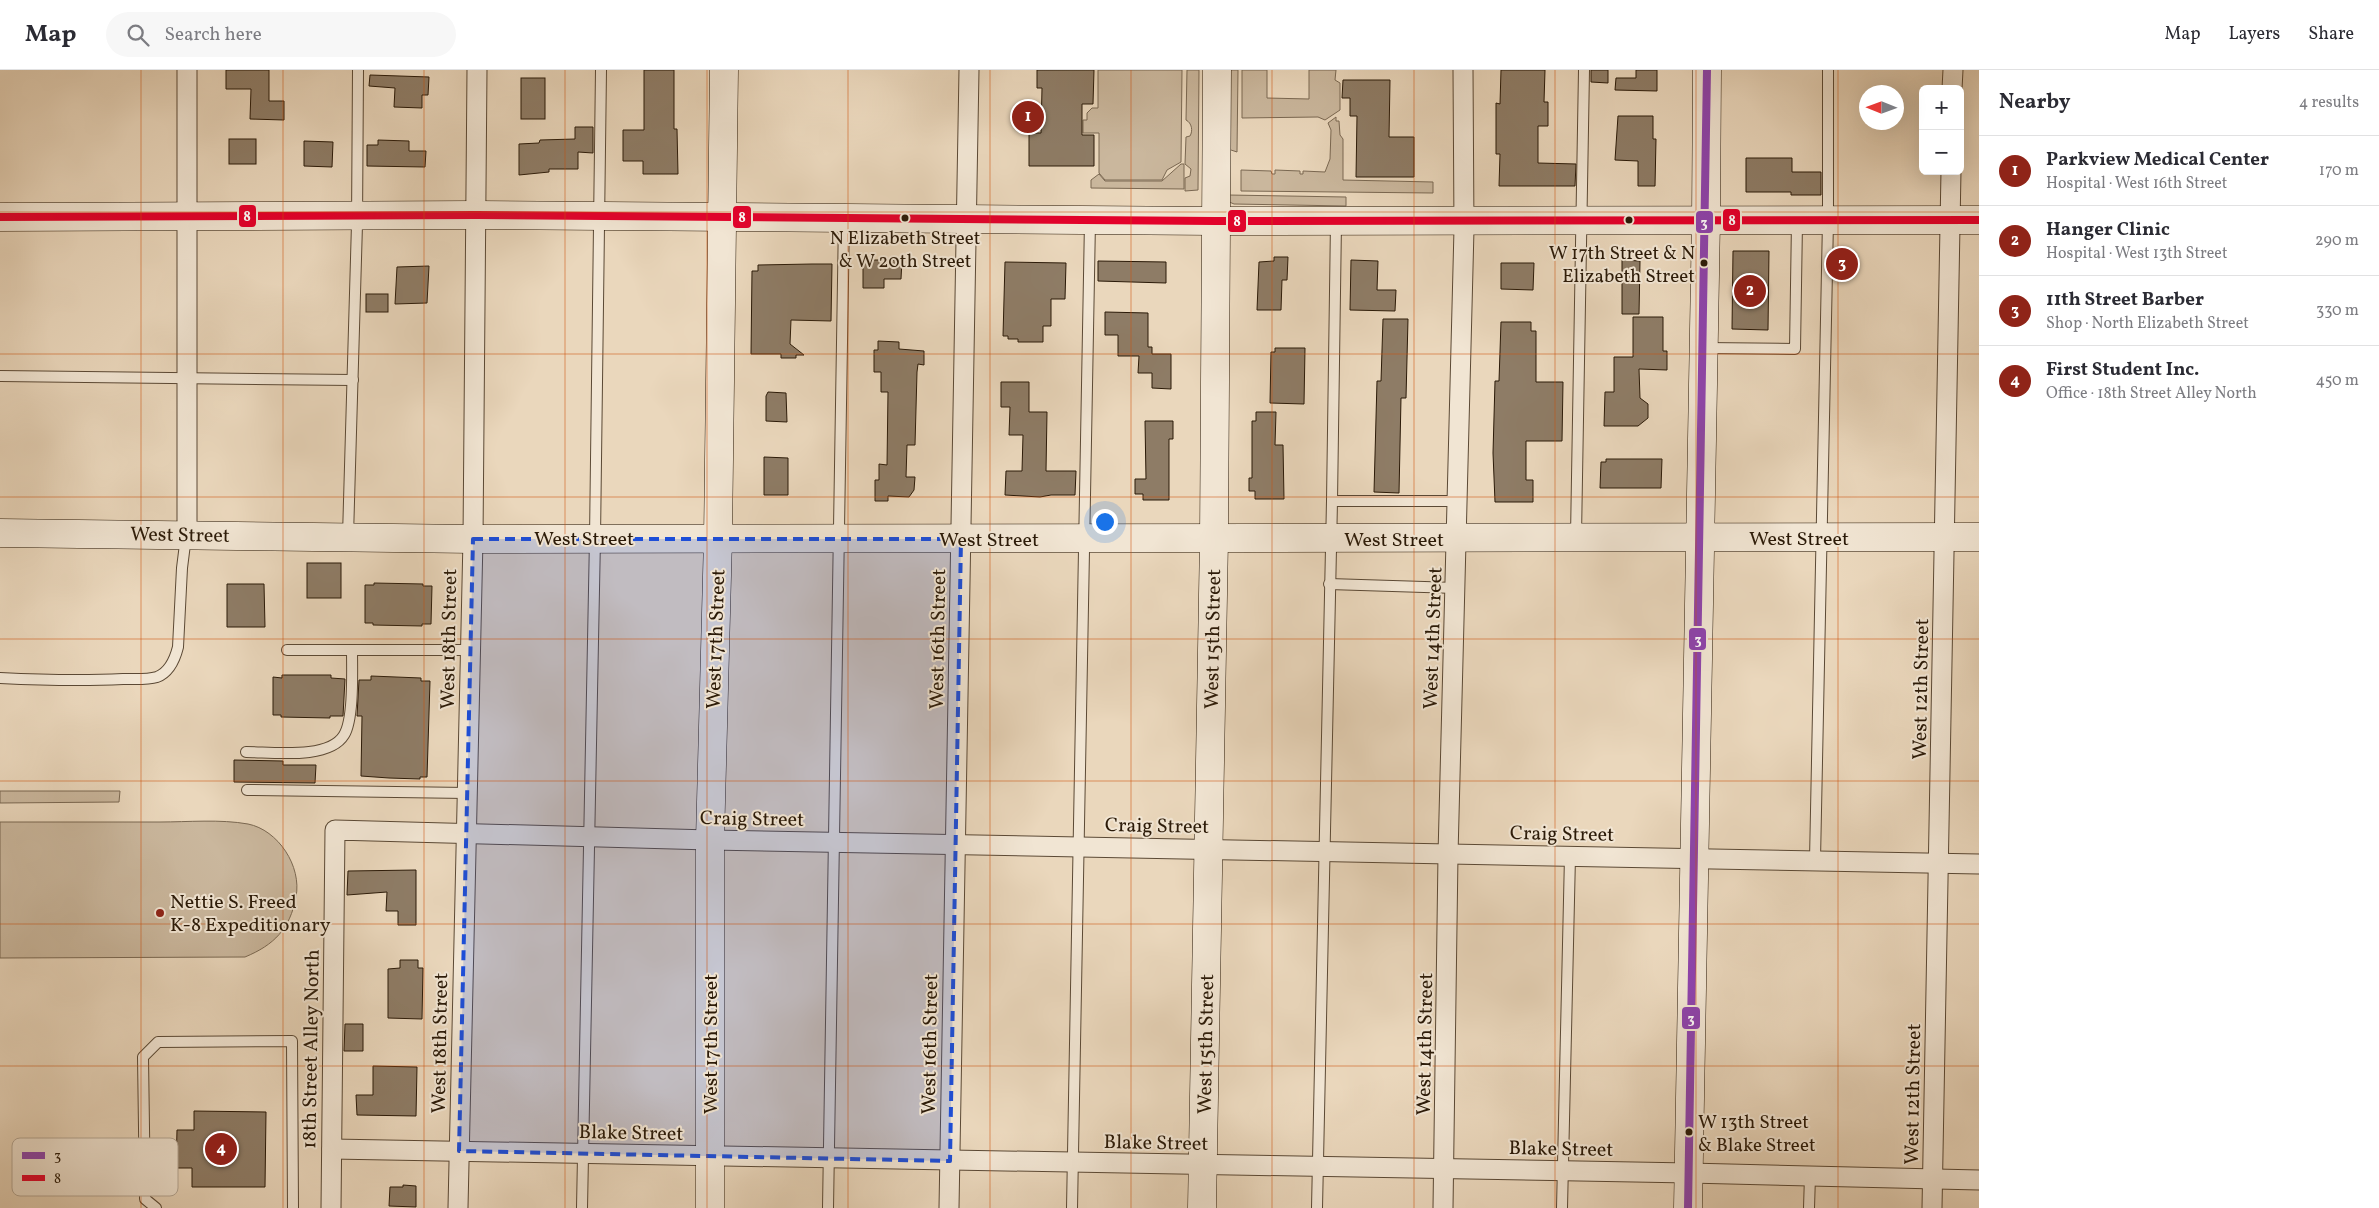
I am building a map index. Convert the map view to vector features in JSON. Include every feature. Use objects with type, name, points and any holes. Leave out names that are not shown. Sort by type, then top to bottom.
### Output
[{"type":"street","points":[[187,70],[187,534]]},
{"type":"street","name":"West 18th Street","points":[[458,1208],[472,538],[478,70]]},
{"type":"street","name":"West 17th Street","points":[[710,1208],[710,840],[718,538],[724,70]]},
{"type":"street","name":"West 16th Street","points":[[949,1208],[969,70]]},
{"type":"street","name":"West 15th Street","points":[[1202,1208],[1214,540],[1217,70]]},
{"type":"street","name":"West 14th Street","points":[[1444,1208],[1448,855],[1464,221],[1464,70]]},
{"type":"street","points":[[1688,1208],[1706,220],[1707,70]]},
{"type":"street","points":[[1952,85],[1953,70]]},
{"type":"street","name":"West 12th Street","points":[[1932,1208],[1951,175]]},
{"type":"street","points":[[0,217],[187,218],[476,215],[1215,221],[1979,220]]},
{"type":"street","name":"West Street","points":[[0,533],[472,538],[1214,540],[1979,538]]},
{"type":"street","name":"Craig Street","points":[[335,830],[710,840],[955,843],[1448,855],[1694,857],[1979,864]]},
{"type":"street","name":"18th Street Alley North","points":[[331,1208],[335,830]]},
{"type":"street","name":"Blake Street","points":[[332,1149],[1689,1173],[1979,1180]]},
{"type":"lane","points":[[348,536],[357,216],[358,70]]},
{"type":"lane","points":[[582,1208],[595,538],[601,70]]},
{"type":"lane","points":[[1576,539],[1584,70]]},
{"type":"lane","points":[[1815,860],[1820,538],[1828,221],[1828,70]]},
{"type":"lane","points":[[828,1208],[844,218]]},
{"type":"lane","points":[[1072,1208],[1090,220]]},
{"type":"lane","points":[[1317,1208],[1336,221]]},
{"type":"lane","points":[[1703,348],[1795,349],[1797,221]]},
{"type":"lane","points":[[0,376],[353,380]]},
{"type":"lane","points":[[1332,501],[1458,501]]},
{"type":"lane","points":[[0,678],[140,679],[157,677],[168,670],[175,659],[178,647],[182,568],[187,534]]},
{"type":"lane","points":[[1329,584],[1456,588]]},
{"type":"lane","points":[[287,650],[470,650]]},
{"type":"lane","points":[[246,752],[316,752],[333,746],[345,734],[350,714],[352,650]]},
{"type":"lane","points":[[247,790],[467,793]]},
{"type":"lane","points":[[1562,1208],[1570,856]]},
{"type":"lane","points":[[144,1138],[143,1057],[158,1042],[292,1041],[293,1208]]},
{"type":"lane","points":[[1810,1176],[1810,1208]]},
{"type":"lane","points":[[145,1196],[145,1199],[156,1208]]},
{"type":"highlighted area","points":[[473,539],[961,539],[950,1161],[459,1151]]},
{"type":"shaded area","points":[[1098,70],[1182,70],[1181,162],[1167,170],[1162,180],[1105,180],[1099,173],[1099,133],[1083,133],[1083,120],[1087,120],[1087,113],[1092,108],[1098,108]]},
{"type":"shaded area","points":[[1187,70],[1199,70],[1198,190],[1185,191],[1185,178],[1190,176],[1191,169],[1185,164],[1186,137],[1190,136],[1192,130],[1190,123],[1186,120]]},
{"type":"shaded area","points":[[1227,70],[1238,70],[1237,152],[1225,148]]},
{"type":"shaded area","points":[[1242,70],[1267,70],[1267,98],[1309,99],[1309,70],[1336,70],[1335,80],[1340,83],[1340,110],[1325,120],[1318,117],[1242,118]]},
{"type":"shaded area","points":[[1336,117],[1336,121],[1339,121],[1340,135],[1343,139],[1343,180],[1433,182],[1433,193],[1241,191],[1241,170],[1271,171],[1272,174],[1275,174],[1275,170],[1300,171],[1300,174],[1303,174],[1303,171],[1325,172],[1330,159],[1331,130],[1328,123]]},
{"type":"shaded area","points":[[1181,164],[1184,164],[1184,189],[1091,188],[1091,180],[1099,174],[1105,181],[1162,181]]},
{"type":"shaded area","points":[[1228,195],[1346,197],[1346,206],[1234,204],[1227,201]]},
{"type":"shaded area","points":[[0,791],[120,791],[119,802],[0,803]]},
{"type":"shaded area","points":[[215,821],[248,824],[269,834],[286,851],[291,862],[297,885],[296,897],[290,918],[279,935],[264,947],[245,957],[0,958],[0,822]]},
{"type":"building","points":[[226,70],[269,70],[269,101],[284,101],[284,120],[250,119],[251,89],[226,89]]},
{"type":"building","points":[[644,70],[674,70],[674,129],[677,129],[678,174],[643,174],[643,161],[623,161],[623,130],[644,130]]},
{"type":"building","points":[[1037,70],[1094,70],[1093,104],[1082,104],[1082,135],[1094,135],[1094,166],[1029,166],[1029,133],[1041,133],[1042,88],[1037,88]]},
{"type":"building","points":[[1501,70],[1545,70],[1544,102],[1548,102],[1548,126],[1538,126],[1538,163],[1576,164],[1575,186],[1499,186],[1500,154],[1496,154],[1496,103],[1500,104]]},
{"type":"building","points":[[1591,70],[1608,70],[1608,83],[1591,82]]},
{"type":"building","points":[[1636,70],[1657,70],[1657,91],[1615,90],[1616,78],[1636,78]]},
{"type":"building","points":[[370,75],[429,77],[428,95],[422,95],[422,108],[394,107],[395,88],[369,86]]},
{"type":"building","points":[[521,78],[545,78],[545,119],[521,119]]},
{"type":"building","points":[[1343,80],[1390,80],[1389,137],[1414,137],[1414,177],[1356,177],[1357,116],[1350,116],[1350,98],[1342,98]]},
{"type":"building","points":[[1618,116],[1653,116],[1653,139],[1656,139],[1655,186],[1638,186],[1638,161],[1615,160]]},
{"type":"building","points":[[575,127],[593,127],[593,153],[578,152],[578,169],[549,169],[549,172],[519,175],[519,144],[539,143],[540,140],[575,139]]},
{"type":"building","points":[[229,139],[256,139],[256,164],[229,164]]},
{"type":"building","points":[[378,140],[409,141],[409,151],[426,151],[425,167],[367,166],[367,145],[378,145]]},
{"type":"building","points":[[304,141],[333,142],[332,167],[304,166]]},
{"type":"building","points":[[1746,158],[1792,158],[1792,172],[1821,172],[1821,195],[1791,195],[1791,192],[1746,192]]},
{"type":"building","points":[[1733,251],[1769,251],[1768,330],[1732,329]]},
{"type":"building","points":[[1834,252],[1850,252],[1852,273],[1848,273],[1848,277],[1834,277]]},
{"type":"building","points":[[1274,257],[1288,257],[1287,280],[1282,280],[1281,310],[1257,310],[1259,262],[1274,261]]},
{"type":"building","points":[[863,260],[902,260],[901,279],[884,279],[884,288],[863,288]]},
{"type":"building","points":[[1351,260],[1378,261],[1377,290],[1396,290],[1395,311],[1350,310]]},
{"type":"building","points":[[1622,260],[1640,261],[1639,314],[1622,314]]},
{"type":"building","points":[[1098,261],[1166,262],[1166,283],[1098,281]]},
{"type":"building","points":[[1005,262],[1066,263],[1065,299],[1051,299],[1051,326],[1043,326],[1043,342],[1018,342],[1018,339],[1008,339],[1008,336],[1003,336]]},
{"type":"building","points":[[1501,263],[1534,263],[1533,290],[1501,289]]},
{"type":"building","points":[[832,264],[831,321],[791,320],[790,344],[804,355],[796,355],[796,358],[781,358],[781,354],[751,354],[752,271],[758,271],[758,265]]},
{"type":"building","points":[[429,266],[427,303],[395,304],[397,267]]},
{"type":"building","points":[[366,294],[388,294],[388,312],[366,312]]},
{"type":"building","points":[[1105,312],[1148,313],[1148,347],[1152,347],[1152,354],[1171,354],[1171,389],[1152,388],[1152,373],[1138,373],[1139,356],[1118,356],[1118,335],[1105,335]]},
{"type":"building","points":[[1633,317],[1663,317],[1663,351],[1667,351],[1667,370],[1639,369],[1640,398],[1648,404],[1648,418],[1638,426],[1604,426],[1605,392],[1614,392],[1614,357],[1633,357]]},
{"type":"building","points":[[1383,319],[1408,319],[1406,398],[1401,398],[1399,493],[1374,492],[1377,381],[1381,381]]},
{"type":"building","points":[[1501,322],[1531,322],[1531,331],[1536,331],[1536,382],[1563,382],[1562,441],[1526,441],[1526,480],[1533,480],[1533,502],[1495,502],[1493,453],[1495,381],[1499,381]]},
{"type":"building","points":[[878,341],[899,342],[899,349],[924,351],[924,365],[918,364],[917,372],[915,445],[907,445],[906,477],[915,477],[914,490],[909,497],[888,496],[888,501],[875,501],[875,480],[879,480],[879,464],[887,465],[888,392],[881,392],[881,372],[874,372],[874,350],[878,350]]},
{"type":"building","points":[[1275,348],[1305,348],[1304,404],[1270,403],[1271,352],[1275,352]]},
{"type":"building","points":[[1001,382],[1029,382],[1029,412],[1047,412],[1046,471],[1076,471],[1075,495],[1040,497],[1005,495],[1006,471],[1022,471],[1023,435],[1009,435],[1010,407],[1001,407]]},
{"type":"building","points":[[768,392],[786,393],[787,422],[766,421],[766,396]]},
{"type":"building","points":[[1256,412],[1276,412],[1275,445],[1283,445],[1284,499],[1255,499],[1255,491],[1249,491],[1249,478],[1252,478],[1252,421],[1256,421]]},
{"type":"building","points":[[1145,421],[1173,421],[1173,439],[1169,439],[1169,500],[1143,500],[1143,494],[1135,494],[1135,479],[1146,479]]},
{"type":"building","points":[[764,457],[788,458],[788,495],[764,495]]},
{"type":"building","points":[[1606,459],[1662,459],[1661,488],[1600,488],[1601,462],[1606,462]]},
{"type":"building","points":[[307,563],[341,563],[341,598],[307,598]]},
{"type":"building","points":[[374,583],[423,584],[423,586],[432,586],[431,624],[422,624],[422,626],[373,625],[373,623],[365,623],[365,585],[374,585]]},
{"type":"building","points":[[227,584],[264,584],[265,627],[227,627]]},
{"type":"building","points":[[282,675],[331,675],[331,678],[345,679],[343,716],[330,716],[330,718],[281,717],[281,715],[273,715],[273,677],[282,678]]},
{"type":"building","points":[[371,676],[421,678],[421,681],[430,681],[427,777],[420,777],[420,779],[361,776],[362,716],[357,716],[359,680],[371,680]]},
{"type":"building","points":[[234,760],[283,761],[283,765],[316,765],[315,783],[234,782]]},
{"type":"building","points":[[416,870],[416,925],[398,925],[398,911],[386,911],[387,892],[347,895],[348,871]]},
{"type":"building","points":[[400,960],[418,960],[418,968],[423,968],[422,1019],[388,1018],[388,969],[400,968]]},
{"type":"building","points":[[345,1024],[363,1024],[363,1051],[344,1051]]},
{"type":"building","points":[[373,1066],[417,1067],[416,1116],[357,1115],[356,1095],[373,1095]]},
{"type":"building","points":[[194,1111],[266,1112],[265,1187],[192,1187],[192,1168],[178,1168],[177,1130],[194,1130]]},
{"type":"building","points":[[403,1185],[416,1186],[416,1207],[389,1206],[390,1187],[403,1187]]},
{"type":"transit line","name":"3","points":[[1688,1208],[1707,70]]},
{"type":"transit line","name":"8","points":[[0,217],[476,215],[1215,221],[1979,220]]},
{"type":"place","name":"Parkview Medical Center","points":[[1028,117]]},
{"type":"place","name":"N Elizabeth Street & W 20th Street","points":[[905,218]]},
{"type":"place","name":"W 17th Street & N Elizabeth Street","points":[[1704,263]]},
{"type":"place","name":"11th Street Barber","points":[[1842,264]]},
{"type":"place","name":"Hanger Clinic","points":[[1750,291]]},
{"type":"place","name":"Nettie S. Freed K-8 Expeditionary","points":[[160,913]]},
{"type":"place","name":"W 13th Street & Blake Street","points":[[1689,1132]]},
{"type":"place","name":"First Student Inc.","points":[[221,1149]]}]
